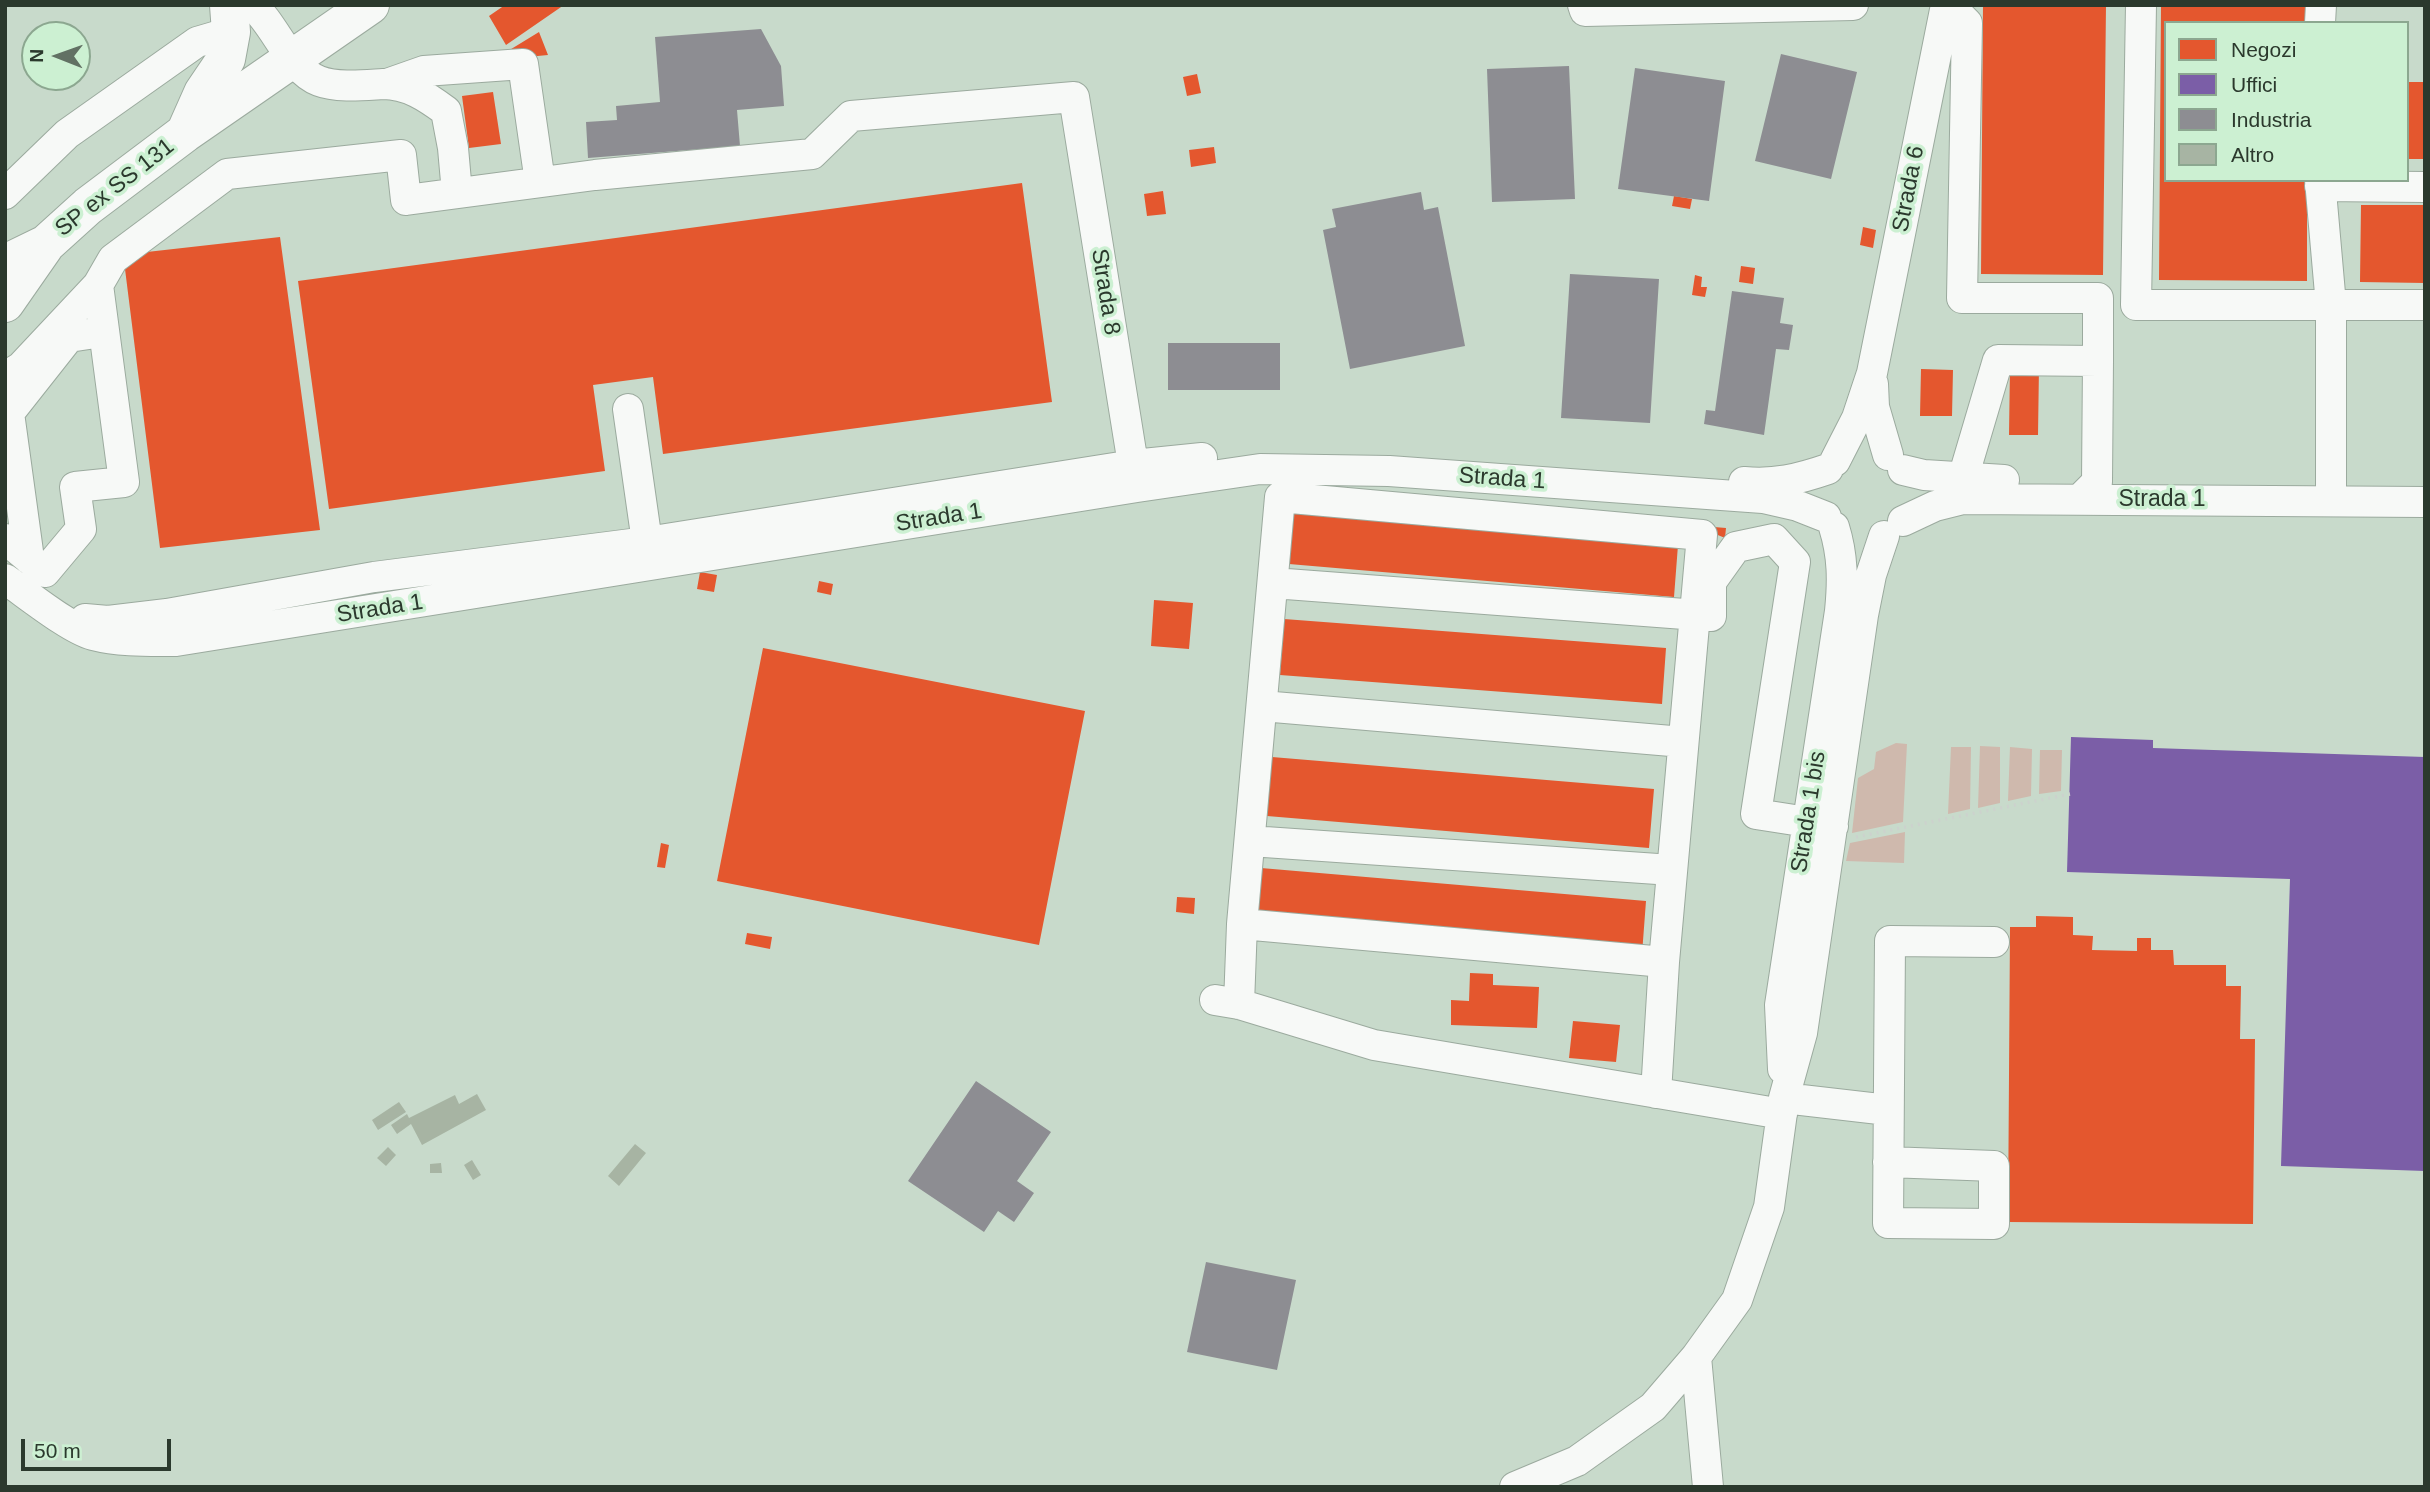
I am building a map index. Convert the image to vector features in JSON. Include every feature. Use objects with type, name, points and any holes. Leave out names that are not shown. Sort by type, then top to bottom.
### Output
[{"type":"main road","name":"SP ex SS 131","points":[[6,296],[46,244],[88,206],[185,133],[370,5]]},
{"type":"main road","points":[[185,133],[203,93],[226,59],[237,14]]},
{"type":"street","points":[[1583,5],[1584,11],[1853,5]]},
{"type":"street","points":[[1948,5],[1967,23],[1962,299],[2098,298],[2098,361],[2089,491]]},
{"type":"street","name":"Strada 6","points":[[1831,465],[1857,418],[1872,373],[1948,5]]},
{"type":"street","points":[[2141,5],[2136,305],[2425,305]]},
{"type":"street","points":[[5,194],[67,135],[237,14],[320,82],[358,86],[387,84],[424,71],[523,64],[540,182],[406,200],[401,155],[227,174],[113,259],[97,285],[21,367],[5,377]]},
{"type":"street","points":[[387,84],[420,92],[446,111],[457,193]]},
{"type":"street","name":"Strada 8","points":[[540,182],[812,154],[851,116],[1074,97],[1135,476]]},
{"type":"street","points":[[2331,493],[2331,305],[2320,183],[2425,187]]},
{"type":"street","points":[[5,539],[45,572],[81,529],[75,487],[124,482],[97,285]]},
{"type":"street","points":[[29,559],[9,414],[69,337],[102,332]]},
{"type":"street","points":[[1963,478],[1998,360],[2098,361]]},
{"type":"street","name":"Strada 6","points":[[1872,373],[1874,407],[1895,462]]},
{"type":"street","points":[[628,409],[647,542]]},
{"type":"street","points":[[1861,449],[1870,450],[1895,462],[1909,482],[1909,508],[1893,528],[1861,540],[1846,536],[1830,522],[1820,498],[1823,479],[1831,465],[1861,449]]},
{"type":"street","name":"Strada 1","points":[[5,579],[91,635],[176,642],[1135,476],[1257,452],[1392,455],[1770,484],[1804,478],[1831,465]]},
{"type":"street","name":"Strada 1","points":[[1895,462],[1924,475],[2089,491]]},
{"type":"street","name":"Strada 1","points":[[60,617],[108,621],[167,614],[374,576],[1135,476],[1260,470],[1389,471],[1763,498],[1798,506],[1830,522]]},
{"type":"street","name":"Strada 1","points":[[2331,493],[2425,485]]},
{"type":"street","name":"Strada 1","points":[[1893,528],[1935,506],[1963,499],[2089,491],[2331,493],[2425,502]]},
{"type":"street","points":[[1656,1093],[1664,962],[1702,535],[1280,497],[1242,924],[1227,1002],[1374,1045],[1656,1093],[1783,1106],[1888,1110]]},
{"type":"street","name":"Strada 1 bis","points":[[1823,830],[1843,575],[1840,548],[1830,522]]},
{"type":"street","name":"Strada 1 bis","points":[[1515,1487],[1577,1461],[1653,1407],[1696,1357],[1737,1300],[1769,1207],[1783,1106],[1780,1005],[1823,830],[1871,575],[1893,528]]},
{"type":"street","points":[[1273,583],[1710,616],[1711,582],[1735,547],[1774,540],[1795,562],[1756,814],[1823,830]]},
{"type":"street","points":[[1262,706],[1684,742]]},
{"type":"street","points":[[1250,841],[1672,870]]},
{"type":"street","points":[[1242,924],[1664,962]]},
{"type":"street","points":[[1888,1162],[1890,941],[1994,943]]},
{"type":"street","points":[[1696,1357],[1707,1487]]},
{"type":"path","points":[[1823,830],[2070,794]]},
{"type":"shaded area","points":[[1896,743],[1907,744],[1903,822],[1852,833],[1858,778],[1874,769],[1876,752]]},
{"type":"shaded area","points":[[1980,746],[2000,747],[2000,803],[1978,808]]},
{"type":"shaded area","points":[[1951,747],[1971,747],[1970,809],[1948,814]]},
{"type":"shaded area","points":[[2010,747],[2032,749],[2031,796],[2008,801]]},
{"type":"shaded area","points":[[2040,750],[2062,750],[2061,791],[2039,794]]},
{"type":"shaded area","points":[[1905,832],[1904,863],[1846,861],[1850,843]]},
{"type":"building: Negozi","points":[[505,5],[564,5],[506,45],[489,16]]},
{"type":"building: Negozi","points":[[1983,5],[2106,5],[2103,275],[1981,274]]},
{"type":"building: Negozi","points":[[2161,5],[2309,5],[2309,21],[2164,21],[2164,182],[2307,182],[2307,281],[2159,280]]},
{"type":"building: Negozi","points":[[539,32],[548,55],[506,59],[503,54]]},
{"type":"building: Negozi","points":[[1197,74],[1201,93],[1187,96],[1183,77]]},
{"type":"building: Negozi","points":[[2409,82],[2425,82],[2425,159],[2409,159]]},
{"type":"building: Negozi","points":[[493,92],[501,144],[469,148],[462,96]]},
{"type":"building: Negozi","points":[[1214,147],[1216,163],[1191,167],[1189,150]]},
{"type":"building: Negozi","points":[[1022,183],[1052,402],[663,454],[653,377],[593,385],[605,471],[329,509],[298,281]]},
{"type":"building: Negozi","points":[[1163,191],[1166,214],[1147,216],[1144,194]]},
{"type":"building: Negozi","points":[[1674,196],[1692,199],[1690,209],[1672,206]]},
{"type":"building: Negozi","points":[[2361,205],[2425,205],[2425,283],[2360,282]]},
{"type":"building: Negozi","points":[[1863,227],[1876,230],[1873,248],[1860,245]]},
{"type":"building: Negozi","points":[[280,237],[320,530],[160,548],[125,269],[138,253]]},
{"type":"building: Negozi","points":[[1741,266],[1755,268],[1753,284],[1739,282]]},
{"type":"building: Negozi","points":[[1695,275],[1702,277],[1701,287],[1707,287],[1705,297],[1692,295]]},
{"type":"building: Negozi","points":[[2010,366],[2039,366],[2038,435],[2009,435]]},
{"type":"building: Negozi","points":[[1921,369],[1953,370],[1952,416],[1920,416]]},
{"type":"building: Negozi","points":[[1293,511],[1678,545],[1674,597],[1289,564]]},
{"type":"building: Negozi","points":[[1714,527],[1726,528],[1725,538],[1713,533]]},
{"type":"building: Negozi","points":[[700,572],[717,575],[714,592],[697,589]]},
{"type":"building: Negozi","points":[[819,581],[833,584],[831,595],[817,592]]},
{"type":"building: Negozi","points":[[1154,600],[1193,603],[1189,649],[1151,646]]},
{"type":"building: Negozi","points":[[1284,619],[1666,648],[1662,704],[1280,675]]},
{"type":"building: Negozi","points":[[763,648],[1085,711],[1039,945],[717,881]]},
{"type":"building: Negozi","points":[[1272,757],[1654,789],[1649,848],[1267,816]]},
{"type":"building: Negozi","points":[[661,843],[669,845],[665,868],[657,867]]},
{"type":"building: Negozi","points":[[1261,868],[1646,901],[1642,954],[1257,921]]},
{"type":"building: Negozi","points":[[1177,897],[1195,898],[1194,914],[1176,912]]},
{"type":"building: Negozi","points":[[2036,916],[2073,917],[2073,935],[2093,936],[2092,950],[2137,951],[2137,938],[2151,938],[2151,950],[2173,950],[2174,965],[2226,965],[2226,986],[2241,986],[2240,1039],[2255,1039],[2253,1224],[2008,1222],[2010,927],[2036,927]]},
{"type":"building: Negozi","points":[[747,933],[772,937],[770,949],[745,944]]},
{"type":"building: Negozi","points":[[1470,973],[1493,974],[1493,985],[1539,987],[1537,1028],[1451,1025],[1451,1000],[1469,1001]]},
{"type":"building: Negozi","points":[[1573,1021],[1620,1025],[1616,1062],[1569,1058]]},
{"type":"building: Uffici","points":[[2071,737],[2153,740],[2153,748],[2425,757],[2425,1171],[2281,1166],[2290,879],[2067,872]]},
{"type":"building: Industria","points":[[761,29],[781,66],[784,106],[737,110],[740,146],[588,158],[586,122],[617,120],[616,106],[660,102],[655,37]]},
{"type":"building: Industria","points":[[1781,54],[1857,72],[1831,179],[1755,161]]},
{"type":"building: Industria","points":[[1569,66],[1575,199],[1492,202],[1487,69]]},
{"type":"building: Industria","points":[[1635,68],[1725,81],[1709,201],[1618,189]]},
{"type":"building: Industria","points":[[1421,192],[1424,210],[1438,207],[1465,346],[1350,369],[1323,230],[1336,227],[1332,209]]},
{"type":"building: Industria","points":[[1570,274],[1659,279],[1650,423],[1561,418]]},
{"type":"building: Industria","points":[[1732,291],[1784,298],[1780,323],[1793,325],[1789,350],[1776,349],[1764,435],[1704,424],[1706,410],[1715,411]]},
{"type":"building: Industria","points":[[1168,343],[1280,343],[1280,390],[1168,390]]},
{"type":"building: Industria","points":[[976,1081],[1051,1132],[1017,1181],[1034,1193],[1014,1222],[998,1211],[984,1232],[908,1181]]},
{"type":"building: Industria","points":[[1206,1262],[1296,1280],[1277,1370],[1187,1352]]},
{"type":"building: Altro","points":[[477,1094],[486,1110],[422,1145],[411,1124],[397,1134],[391,1125],[407,1114],[409,1118],[455,1095],[459,1104]]},
{"type":"building: Altro","points":[[399,1102],[406,1112],[378,1130],[372,1120]]},
{"type":"building: Altro","points":[[635,1144],[646,1153],[619,1186],[608,1176]]},
{"type":"building: Altro","points":[[388,1147],[396,1155],[386,1166],[377,1158]]},
{"type":"building: Altro","points":[[472,1160],[481,1175],[473,1180],[464,1165]]},
{"type":"building: Altro","points":[[441,1163],[442,1173],[430,1173],[430,1164]]}]
